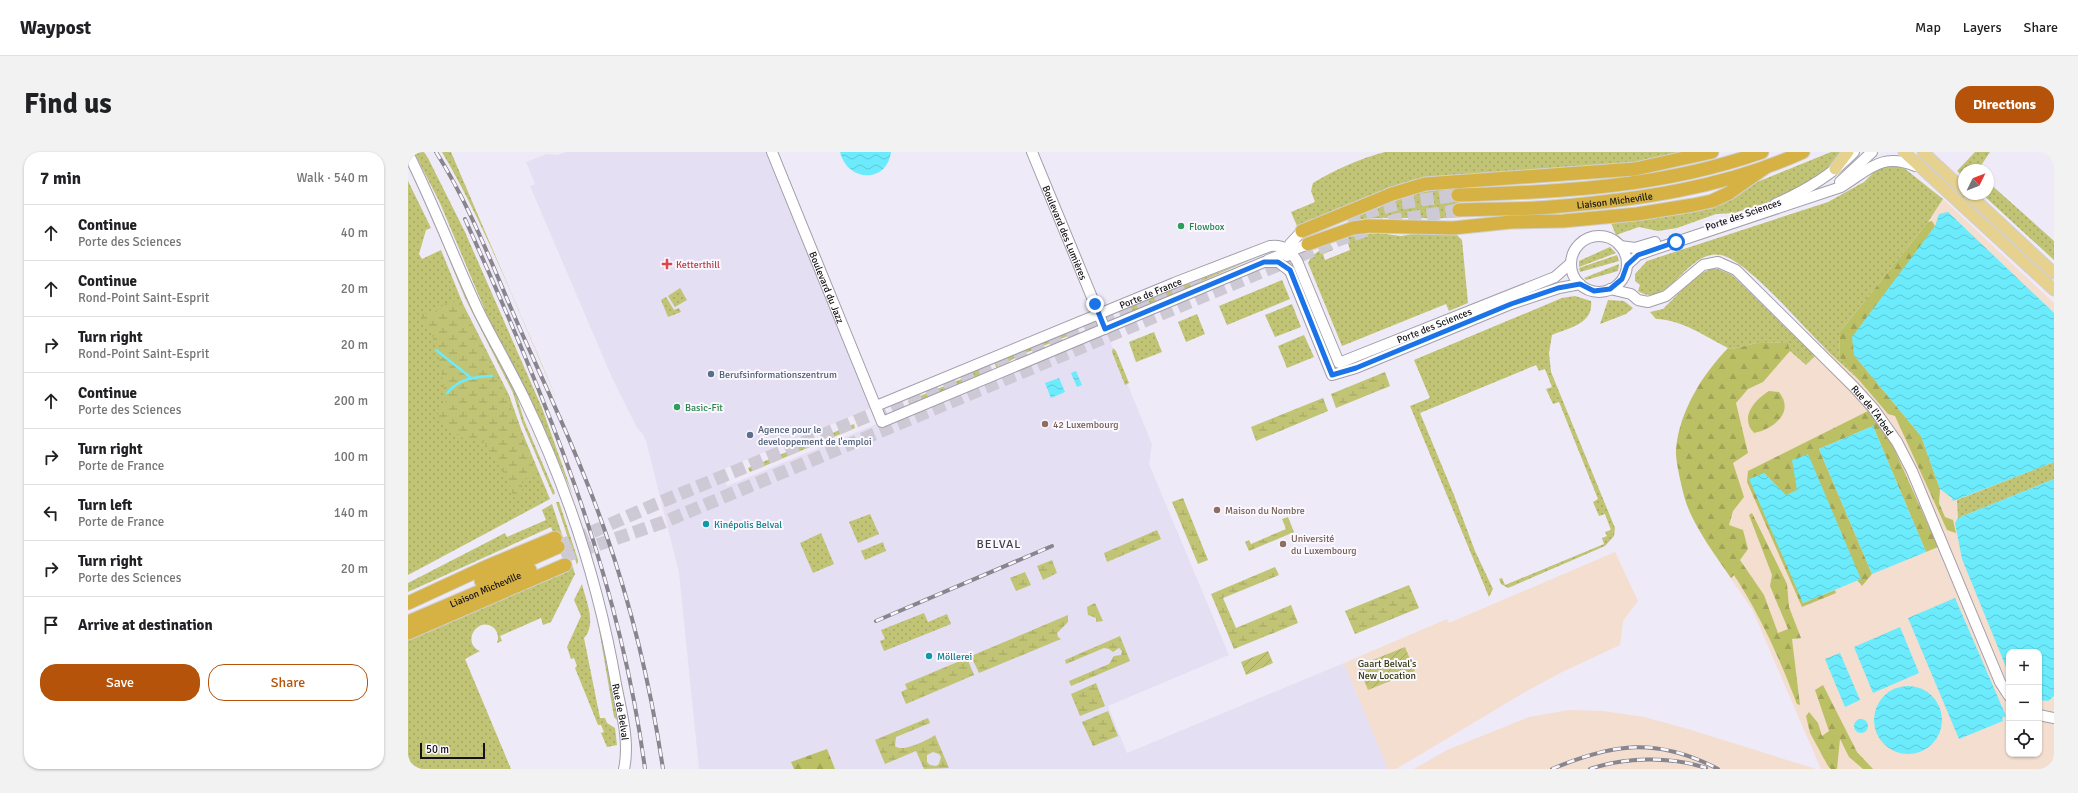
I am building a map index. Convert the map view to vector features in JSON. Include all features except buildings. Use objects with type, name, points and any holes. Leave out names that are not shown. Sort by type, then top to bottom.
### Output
[{"type":"highway","points":[[1302,231],[1392,194],[1425,184],[1635,169],[1712,152]]},
{"type":"highway","name":"Liaison Micheville","points":[[1458,195],[1549,192],[1641,183],[1687,173],[1758,152]]},
{"type":"highway","points":[[1308,244],[1353,228],[1369,226],[1452,228],[1511,222],[1563,221],[1637,214],[1693,206],[1712,201],[1729,193],[1766,167],[1803,152]]},
{"type":"highway","name":"Liaison Micheville","points":[[1460,210],[1550,207],[1642,197],[1691,189],[1766,167]]},
{"type":"highway","points":[[408,603],[488,566],[560,552]]},
{"type":"highway","points":[[408,633],[560,552]]},
{"type":"highway","name":"Liaison Micheville","points":[[408,615],[560,552]]},
{"type":"highway","name":"Liaison Micheville","points":[[408,622],[560,552]]},
{"type":"main road","name":"Boulevard du Jazz","points":[[772,152],[882,422]]},
{"type":"main road","name":"Boulevard des Lumières","points":[[1032,152],[1099,314]]},
{"type":"main road","points":[[1835,169],[1848,152]]},
{"type":"main road","name":"Porte des Sciences","points":[[1620,246],[1635,248],[1647,245],[1774,205],[1804,192],[1835,169],[1854,152]]},
{"type":"main road","name":"Porte des Sciences","points":[[1824,193],[1854,170],[1872,152]]},
{"type":"main road","points":[[1904,152],[2054,290]]},
{"type":"main road","points":[[1918,152],[1937,164]]},
{"type":"main road","points":[[1923,152],[1958,184]]},
{"type":"main road","name":"Rue de Belval","points":[[408,153],[430,197],[479,312],[524,399],[561,482],[596,589],[611,655],[626,746],[624,769]]},
{"type":"main road","name":"Porte des Sciences","points":[[1627,265],[1638,255],[1649,251],[1842,187],[1855,179],[1874,161],[1885,157],[1901,158],[1932,178]]},
{"type":"main road","points":[[1975,200],[2054,273]]},
{"type":"main road","points":[[1263,248],[1302,231]]},
{"type":"main road","points":[[1290,270],[1289,251],[1293,239],[1302,231]]},
{"type":"main road","points":[[1593,236],[1605,236],[1620,246],[1624,252],[1627,265],[1622,279],[1610,289],[1594,291],[1580,284],[1575,278],[1571,264],[1575,249],[1586,239],[1593,236]]},
{"type":"main road","name":"Porte de France","points":[[882,422],[1308,244]]},
{"type":"main road","points":[[1300,267],[1299,254],[1308,244]]},
{"type":"main road","name":"Porte de France","points":[[876,406],[1263,248],[1275,245],[1289,251]]},
{"type":"main road","points":[[1289,251],[1300,267]]},
{"type":"main road","points":[[1264,262],[1278,262],[1290,270]]},
{"type":"main road","name":"Rue de l'Arbed","points":[[1610,289],[1631,294],[1638,300],[1648,302],[1658,300],[1673,290],[1702,265],[1718,262],[1727,265],[1748,280],[1854,387],[1873,408],[1897,442],[1912,471],[2000,682],[2006,691]]},
{"type":"main road","name":"Porte des Sciences","points":[[1300,267],[1339,363],[1555,277],[1571,264]]},
{"type":"main road","name":"Porte des Sciences","points":[[1290,270],[1332,375],[1356,368],[1511,304],[1558,288],[1580,284]]},
{"type":"main road","points":[[1622,279],[1631,294]]},
{"type":"main road","points":[[1099,314],[1105,329]]},
{"type":"main road","points":[[2042,716],[2054,718]]},
{"type":"shaded area","points":[[567,152],[772,152],[876,406],[721,470],[727,486],[1105,329],[1152,444],[1149,464],[1229,655],[1108,706],[1127,753],[1344,663],[1388,769],[699,769],[679,573],[646,441],[643,434],[637,428],[613,380],[530,186],[535,184],[526,162],[547,154],[557,155]]},
{"type":"shaded area","points":[[1943,199],[2054,303],[2054,769],[1821,769],[1752,609],[1707,544],[1685,499],[1676,451],[1684,417],[1700,382],[1728,348],[1732,349],[1761,342],[1788,343],[1806,365],[1824,347],[1830,353],[1830,348],[1928,222]]},
{"type":"shaded area","points":[[1615,552],[1638,601],[1623,621],[1620,645],[1562,672],[1525,692],[1396,769],[1388,769],[1344,663],[1447,619],[1449,623]]},
{"type":"shaded area","points":[[1569,710],[1603,711],[1644,717],[1688,729],[1816,769],[1414,769],[1447,750],[1529,717]]},
{"type":"green space","points":[[414,152],[424,152],[428,158],[465,232],[542,408],[573,495],[540,419],[487,315],[440,203]]},
{"type":"green space","points":[[442,152],[451,152],[558,402],[489,243],[459,182]]},
{"type":"green space","points":[[1385,152],[1689,152],[1606,168],[1424,178],[1403,183],[1297,226],[1291,212],[1315,202],[1311,191],[1313,183],[1348,165]]},
{"type":"green space","points":[[1831,152],[1843,152],[1829,169],[1813,180],[1773,201],[1734,213],[1716,214],[1677,228],[1658,231],[1639,227],[1616,235],[1611,223],[1683,212]]},
{"type":"green space","points":[[1975,152],[1990,152],[1982,164],[1964,164]]},
{"type":"green space","points":[[1928,163],[1934,167],[1958,189],[1958,195],[1926,166]]},
{"type":"green space","points":[[1885,165],[1896,165],[1904,168],[1943,199],[1928,222],[1839,333],[1840,358],[1860,381],[1759,281],[1732,260],[1721,255],[1709,255],[1698,260],[1668,287],[1659,293],[1649,295],[1638,291],[1640,285],[1635,281],[1635,274],[1647,261],[1828,202],[1864,182],[1877,169]]},
{"type":"green space","points":[[408,181],[431,228],[426,230],[419,254],[422,259],[441,250],[463,304],[509,395],[521,429],[550,499],[408,575]]},
{"type":"green space","points":[[1457,187],[1460,217],[1374,218],[1346,221],[1415,193]]},
{"type":"green space","points":[[1994,187],[2054,241],[2054,260],[1989,200],[1994,200]]},
{"type":"green space","points":[[1963,200],[1969,200],[2051,276],[2049,278]]},
{"type":"green space","points":[[1932,221],[1935,226],[1854,355],[1921,436],[1940,489],[1939,503],[1945,517],[1953,520],[1956,533],[1947,530],[1895,416],[1888,414],[1840,358],[1839,333],[1928,222]]},
{"type":"green space","points":[[1426,232],[1455,233],[1462,240],[1468,303],[1449,311],[1446,304],[1342,346],[1308,263],[1312,256],[1332,246],[1333,250],[1323,254],[1325,260],[1350,250],[1346,237],[1378,233],[1401,236]]},
{"type":"green space","points":[[442,234],[514,387],[524,420],[555,493],[553,495],[522,422],[513,393],[465,298],[439,235]]},
{"type":"green space","points":[[1610,247],[1616,253],[1579,267],[1579,261]]},
{"type":"green space","points":[[1617,255],[1619,261],[1580,272],[1579,268]]},
{"type":"green space","points":[[1257,257],[1132,314],[1129,307],[1225,270]]},
{"type":"green space","points":[[1619,264],[1618,271],[1586,280],[1584,278]]},
{"type":"green space","points":[[1711,269],[1718,269],[1732,275],[1815,356],[1806,365],[1790,351],[1788,343],[1761,342],[1732,349],[1728,348],[1684,325],[1656,319],[1650,312],[1663,309],[1696,276]]},
{"type":"green space","points":[[1282,280],[1290,299],[1227,325],[1219,306]]},
{"type":"green space","points":[[680,288],[687,300],[675,307],[668,296]]},
{"type":"green space","points":[[1575,296],[1591,301],[1591,309],[1584,320],[1579,324],[1552,335],[1549,353],[1551,372],[1615,528],[1614,536],[1605,546],[1508,588],[1501,584],[1499,579],[1502,578],[1505,585],[1604,544],[1602,538],[1607,536],[1605,532],[1611,530],[1605,514],[1599,516],[1593,502],[1598,499],[1559,402],[1553,404],[1546,389],[1552,387],[1545,369],[1539,371],[1536,365],[1420,413],[1454,495],[1475,551],[1493,589],[1489,597],[1410,406],[1430,398],[1414,360],[1562,298]]},
{"type":"green space","points":[[666,297],[674,310],[679,308],[681,312],[668,317],[661,300]]},
{"type":"green space","points":[[1608,300],[1624,301],[1633,308],[1626,314],[1600,324]]},
{"type":"green space","points":[[449,301],[461,302],[506,395],[536,472],[522,481],[522,492],[514,498],[506,477],[485,443],[464,439],[436,417],[446,403],[440,366],[430,329],[418,314],[433,313]]},
{"type":"green space","points":[[1292,304],[1301,327],[1275,337],[1265,315]]},
{"type":"green space","points":[[1197,314],[1205,334],[1186,342],[1178,322]]},
{"type":"green space","points":[[1071,330],[1073,334],[1018,356],[997,369],[994,362]]},
{"type":"green space","points":[[1154,332],[1162,352],[1136,362],[1129,342]]},
{"type":"green space","points":[[1304,335],[1314,357],[1287,368],[1278,346]]},
{"type":"green space","points":[[1761,342],[1788,343],[1790,351],[1763,382],[1748,389],[1736,403],[1748,453],[1733,463],[1744,497],[1733,511],[1729,525],[1743,530],[1748,549],[1740,560],[1764,595],[1778,633],[1788,629],[1770,586],[1772,575],[1749,515],[1752,513],[1787,584],[1789,607],[1801,638],[1792,639],[1800,705],[1797,704],[1776,654],[1753,606],[1734,575],[1731,578],[1705,540],[1693,519],[1685,499],[1677,460],[1676,450],[1682,422],[1693,395],[1709,370],[1728,348],[1732,349]]},
{"type":"green space","points":[[1113,348],[1116,351],[1129,383],[1125,385],[1112,352]]},
{"type":"green space","points":[[985,365],[989,373],[910,406],[908,401],[964,378]]},
{"type":"green space","points":[[1385,372],[1390,386],[1336,408],[1331,394]]},
{"type":"green space","points":[[1769,391],[1779,392],[1785,406],[1783,413],[1775,424],[1769,428],[1754,433],[1749,426],[1748,420],[1750,410],[1761,397]]},
{"type":"green space","points":[[1323,398],[1328,411],[1256,441],[1251,427]]},
{"type":"green space","points":[[1868,411],[1892,444],[1938,547],[1926,552],[1873,426],[1819,449],[1872,574],[1862,586],[1857,580],[1861,579],[1798,490],[1786,496],[1764,473],[1803,603],[1835,590],[1836,593],[1802,607],[1747,482],[1748,471]]},
{"type":"green space","points":[[854,424],[855,428],[750,472],[748,468]]},
{"type":"green space","points":[[2054,462],[2054,479],[1958,518],[1957,500]]},
{"type":"green space","points":[[1183,498],[1208,560],[1198,564],[1172,502]]},
{"type":"green space","points":[[556,502],[559,502],[578,560],[577,565]]},
{"type":"green space","points":[[552,504],[575,574],[551,622],[543,625],[541,618],[500,636],[502,641],[497,643],[498,635],[494,628],[488,625],[478,627],[472,636],[472,642],[474,647],[480,651],[465,659],[511,769],[408,769],[408,639],[567,570],[551,527],[408,592],[408,583],[505,533],[507,537],[546,520],[542,510]]},
{"type":"green space","points":[[870,514],[879,534],[858,543],[849,522]]},
{"type":"green space","points":[[1288,517],[1294,532],[1249,551],[1245,542],[1249,540],[1251,544],[1286,529],[1282,519]]},
{"type":"green space","points":[[1157,530],[1161,539],[1107,562],[1104,553]]},
{"type":"green space","points":[[821,533],[834,564],[813,573],[800,543]]},
{"type":"green space","points":[[883,542],[886,551],[865,560],[861,551]]},
{"type":"green space","points":[[1052,560],[1057,573],[1043,580],[1037,566]]},
{"type":"green space","points":[[1275,567],[1279,575],[1223,598],[1236,628],[1291,605],[1298,623],[1234,649],[1211,594]]},
{"type":"green space","points":[[1025,572],[1031,585],[1016,591],[1010,578]]},
{"type":"green space","points":[[582,584],[590,619],[590,626],[584,638],[600,718],[605,718],[607,723],[615,728],[617,745],[607,747],[601,733],[604,732],[601,725],[598,725],[575,668],[577,666],[574,658],[571,659],[567,647],[581,616],[574,600]]},
{"type":"green space","points":[[1409,585],[1419,608],[1355,634],[1345,611]]},
{"type":"green space","points":[[1095,603],[1103,621],[1096,622],[1096,618],[1088,615],[1087,607]]},
{"type":"green space","points":[[924,613],[928,622],[947,614],[951,624],[884,651],[880,641],[885,639],[881,630]]},
{"type":"green space","points":[[1068,615],[1068,622],[1057,633],[1058,637],[1061,639],[979,673],[971,656]]},
{"type":"green space","points":[[599,623],[617,720],[614,717]]},
{"type":"green space","points":[[1120,636],[1130,661],[1071,686],[1069,681],[1109,664],[1114,656],[1121,655],[1122,651],[1119,648],[1113,652],[1104,648],[1066,664],[1065,660]]},
{"type":"green space","name":"Gaart Belval's New Location","points":[[1405,647],[1415,671],[1368,690],[1358,666]]},
{"type":"green space","points":[[1268,651],[1273,663],[1246,675],[1241,662]]},
{"type":"green space","points":[[967,658],[974,675],[906,704],[901,692],[907,689],[905,684]]},
{"type":"green space","points":[[1096,683],[1105,706],[1080,716],[1071,694]]},
{"type":"green space","points":[[1823,685],[1857,752],[1873,769],[1863,769],[1849,757],[1840,739],[1837,769],[1831,769],[1828,766],[1810,733],[1806,716],[1809,712],[1818,723],[1822,736],[1829,731],[1815,690]]},
{"type":"green space","points":[[1108,711],[1118,736],[1093,746],[1082,722]]},
{"type":"green space","points":[[928,718],[930,723],[896,737],[895,746],[898,748],[909,747],[921,743],[935,735],[949,768],[924,769],[916,751],[885,764],[875,740]],"holes":[[[933,752],[939,754],[941,757],[939,764],[936,766],[930,765],[927,762],[927,755]]]},
{"type":"green space","points":[[827,749],[835,769],[794,769],[791,762]]},
{"type":"water","points":[[840,152],[891,152],[888,162],[882,170],[875,174],[867,175],[858,174],[850,169],[844,162]]},
{"type":"water","points":[[1948,212],[2054,313],[2054,462],[1953,501],[1952,498],[1940,489],[1921,436],[1854,355],[1852,337],[1935,226],[1939,214]]},
{"type":"water","points":[[1076,371],[1082,385],[1077,387],[1071,373]]},
{"type":"water","points":[[1059,378],[1065,392],[1051,398],[1045,383]]},
{"type":"water","points":[[1873,426],[1926,552],[1872,574],[1819,449]]},
{"type":"water","points":[[1808,454],[1861,579],[1803,603],[1749,479],[1764,473],[1786,495],[1797,490],[1792,460]]},
{"type":"water","points":[[2054,479],[2054,696],[2048,701],[2042,700],[2042,649],[2006,649],[2006,667],[1962,559],[1955,523],[1958,518]]},
{"type":"water","points":[[1955,598],[2006,716],[2002,718],[2003,721],[1959,739],[1908,618]]},
{"type":"water","points":[[1900,627],[1919,673],[1873,693],[1854,647]]},
{"type":"water","points":[[1840,653],[1860,700],[1845,707],[1825,659]]},
{"type":"water","points":[[1908,686],[1921,689],[1932,696],[1939,707],[1942,720],[1939,733],[1932,744],[1921,751],[1908,754],[1895,751],[1884,744],[1877,733],[1874,720],[1877,707],[1884,696],[1895,689]]},
{"type":"water","points":[[1858,719],[1864,719],[1868,723],[1868,729],[1864,733],[1858,733],[1854,729],[1854,723]]},
{"type":"waterway","points":[[436,350],[470,377]]},
{"type":"waterway","points":[[447,393],[462,381],[492,376]]},
{"type":"tunnel","points":[[1347,218],[1400,203],[1458,195]]},
{"type":"tunnel","points":[[562,557],[664,522],[1338,240],[1396,220],[1459,210]]},
{"type":"tunnel","points":[[558,547],[656,504],[1205,276]]},
{"type":"railway","points":[[436,152],[449,173],[481,239],[565,429],[596,505],[624,589],[640,648],[653,708],[663,769]]},
{"type":"railway","points":[[465,219],[524,353],[576,488],[598,556],[617,625],[633,696],[645,769]]},
{"type":"railway","points":[[876,621],[1052,546]]},
{"type":"railway","points":[[1552,769],[1574,760],[1596,754],[1616,749],[1635,747],[1655,748],[1675,752],[1696,759],[1718,769]]},
{"type":"railway","points":[[1590,769],[1633,760],[1678,761],[1706,768]]},
{"type":"place","name":"Flowbox","points":[[1181,226]]},
{"type":"place","name":"Ketterthill","points":[[667,264]]},
{"type":"place","name":"Berufsinformationszentrum","points":[[711,374]]},
{"type":"place","name":"Basic-Fit","points":[[677,407]]},
{"type":"place","name":"42 Luxembourg","points":[[1045,424]]},
{"type":"place","name":"Agence pour le developpement de l'emploi","points":[[750,435]]},
{"type":"place","name":"Maison du Nombre","points":[[1217,510]]},
{"type":"place","name":"Kinépolis Belval","points":[[706,524]]},
{"type":"place","name":"Université du Luxembourg","points":[[1283,544]]},
{"type":"place","name":"Möllerei","points":[[929,656]]},
{"type":"district","name":"BELVAL","points":[[999,544]]},
{"type":"route","points":[[1095,304],[1105,329],[1264,262],[1278,262],[1290,270],[1332,375],[1356,368],[1511,304],[1558,288],[1580,284],[1589,290],[1600,292],[1605,291],[1617,285],[1622,279],[1627,265],[1638,255],[1676,242]]}]
